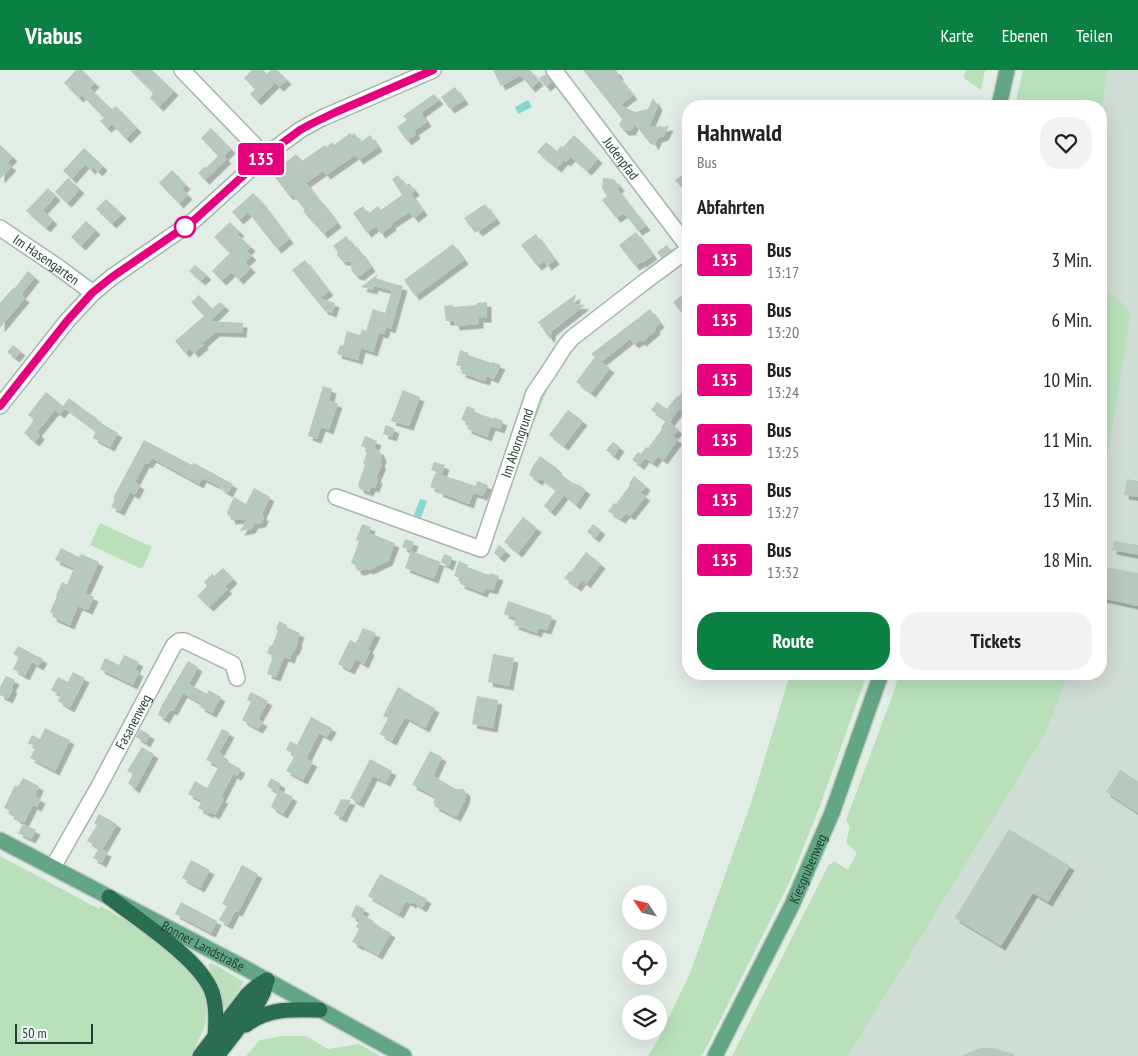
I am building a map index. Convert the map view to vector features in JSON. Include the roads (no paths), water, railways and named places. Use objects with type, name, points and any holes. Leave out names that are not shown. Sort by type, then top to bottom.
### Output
[{"type":"highway","points":[[108,897],[177,949],[205,978],[212,991],[216,1005],[215,1038]]},
{"type":"highway","points":[[217,1056],[258,1003],[267,980]]},
{"type":"highway","points":[[200,1056],[247,995],[267,980]]},
{"type":"highway","points":[[235,1034],[252,1019],[277,1010],[320,1010]]},
{"type":"main road","points":[[1000,100],[1007,70]]},
{"type":"main road","name":"Kiesgrubenweg","points":[[716,1056],[792,905],[832,814],[879,680]]},
{"type":"main road","name":"Bonner Landstraße","points":[[0,840],[267,980],[404,1056]]},
{"type":"street","points":[[182,70],[265,156]]},
{"type":"street","points":[[0,406],[67,321],[92,293],[192,222],[265,156],[300,130],[322,118],[433,70]]},
{"type":"street","name":"Judenpfad","points":[[554,70],[682,239]]},
{"type":"street","name":"Im Hasengarten","points":[[0,228],[58,267],[92,293]]},
{"type":"street","name":"Im Ahorngrund","points":[[336,497],[480,549],[534,393],[565,346],[572,338],[682,253]]},
{"type":"street","name":"Fasanenweg","points":[[53,867],[174,645],[178,641],[185,641],[233,664],[237,678]]},
{"type":"water","points":[[528,100],[532,107],[518,114],[515,107]]},
{"type":"water","points":[[420,499],[427,501],[421,518],[414,515]]}]
